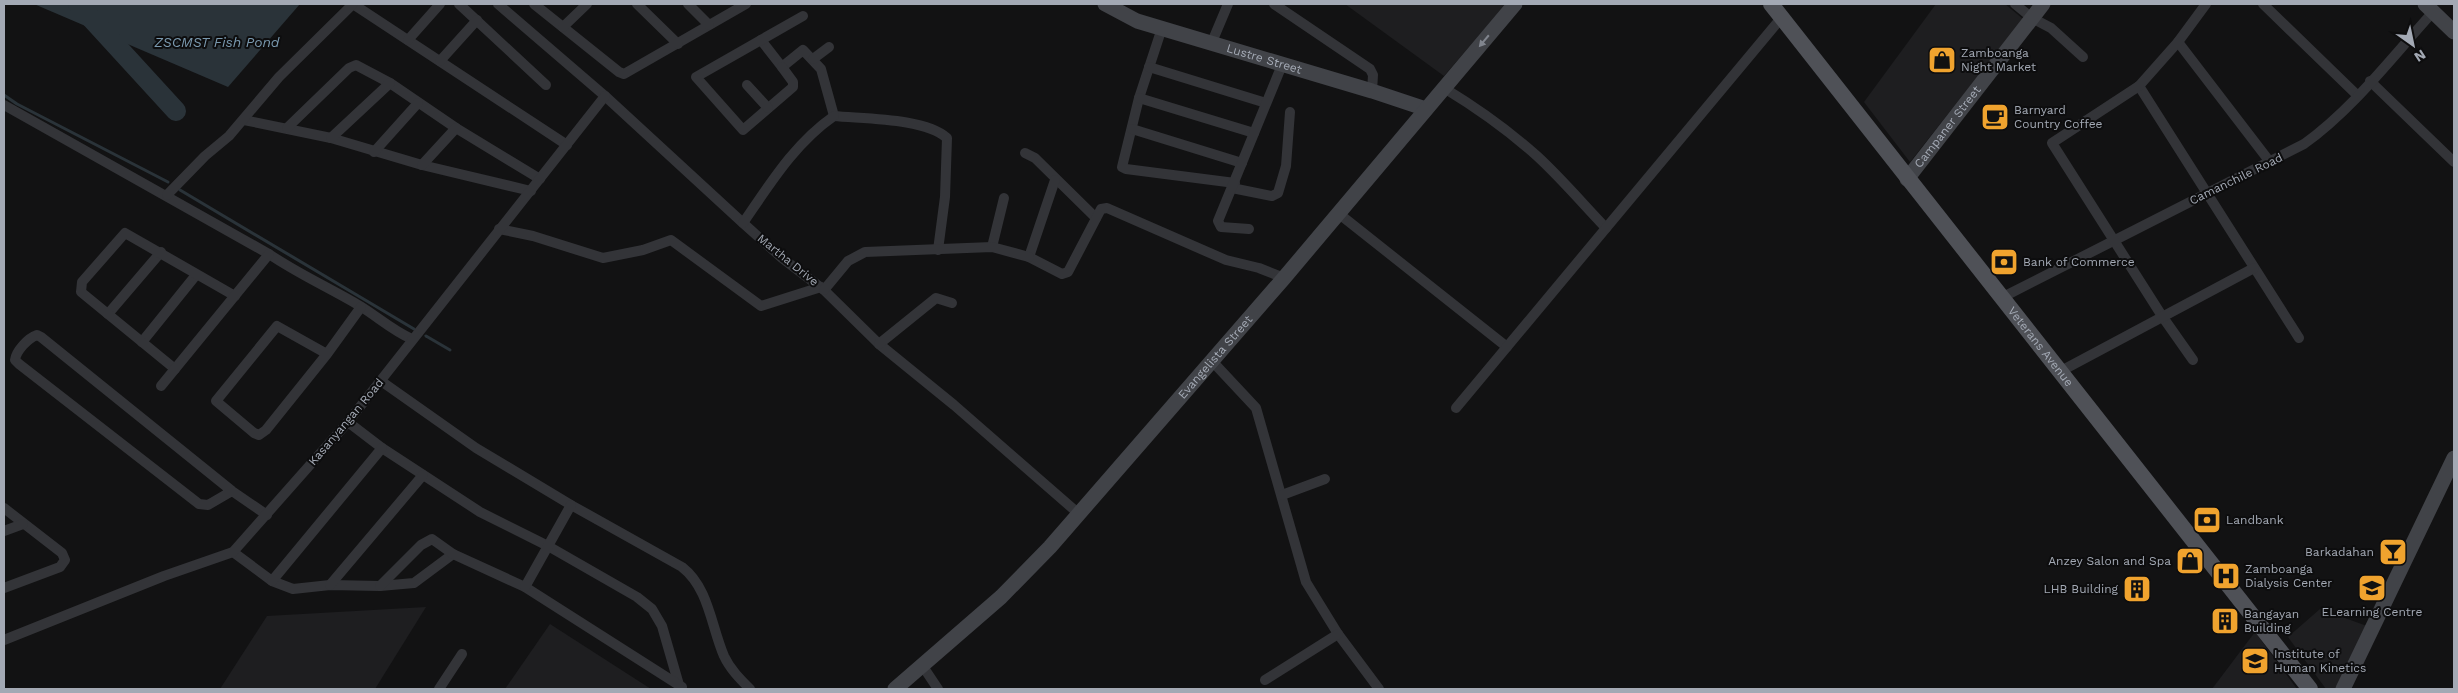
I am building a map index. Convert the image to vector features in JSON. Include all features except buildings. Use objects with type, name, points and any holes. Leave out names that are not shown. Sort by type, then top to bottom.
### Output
[{"type":"main road","name":"Lustre Street","points":[[1105,4],[1136,21],[1212,42],[1426,109]]},
{"type":"main road","name":"Evangelista Street","points":[[895,689],[1001,597],[1079,514],[1284,278],[1515,4]]},
{"type":"main road","name":"Veterans Avenue","points":[[1771,4],[2310,689]]},
{"type":"main road","name":"Campaner Street","points":[[1907,179],[2043,4]]},
{"type":"main road","points":[[2429,8],[2454,32]]},
{"type":"main road","points":[[2344,689],[2454,458]]},
{"type":"street","points":[[167,196],[244,120],[279,77],[353,4],[567,145]]},
{"type":"street","points":[[408,40],[440,4]]},
{"type":"street","points":[[459,4],[546,85]]},
{"type":"street","name":"Martha Drive","points":[[498,4],[605,96],[782,258],[822,288],[880,344],[954,405],[1079,514]]},
{"type":"street","points":[[563,27],[587,4]]},
{"type":"street","points":[[637,4],[678,44]]},
{"type":"street","points":[[688,4],[709,26]]},
{"type":"street","points":[[1212,42],[1228,4]]},
{"type":"street","points":[[1274,4],[1370,68],[1373,75],[1372,91]]},
{"type":"street","points":[[2015,4],[2032,18],[2051,28],[2083,57]]},
{"type":"street","points":[[2193,360],[2162,316],[2052,143],[2139,86],[2178,42],[2206,4]]},
{"type":"street","points":[[2263,4],[2357,95]]},
{"type":"street","points":[[537,5],[619,72],[624,74],[709,26],[740,5]]},
{"type":"street","name":"Camanchile Road","points":[[2003,297],[2304,144],[2318,134],[2370,81],[2429,8]]},
{"type":"street","points":[[761,40],[793,82],[794,87],[743,130],[696,77],[803,16]]},
{"type":"street","points":[[1456,408],[1782,17]]},
{"type":"street","points":[[440,61],[477,20]]},
{"type":"street","points":[[1162,28],[1139,98],[1132,129],[1121,163],[1126,169],[1234,185],[1266,196],[1272,196],[1278,193],[1286,166],[1290,112]]},
{"type":"street","points":[[2178,42],[2270,162]]},
{"type":"street","points":[[813,59],[829,47]]},
{"type":"street","points":[[782,67],[803,50],[813,59],[821,69],[834,116]]},
{"type":"street","points":[[287,128],[353,65],[356,65],[390,83],[456,128],[540,179]]},
{"type":"street","points":[[1249,229],[1221,227],[1218,221],[1282,65]]},
{"type":"street","points":[[1149,67],[1266,103]]},
{"type":"street","points":[[2370,81],[2454,162]]},
{"type":"street","points":[[331,138],[390,83]]},
{"type":"street","points":[[747,85],[768,108]]},
{"type":"street","points":[[2139,86],[2299,338]]},
{"type":"street","points":[[1444,88],[1480,110],[1538,157],[1606,228]]},
{"type":"street","name":"Kasanyangan Road","points":[[4,640],[164,576],[234,552],[348,422],[605,96]]},
{"type":"street","points":[[1139,98],[1254,134]]},
{"type":"street","points":[[374,152],[418,103]]},
{"type":"street","points":[[4,105],[269,254],[288,267],[361,307],[396,332],[412,339]]},
{"type":"street","points":[[743,223],[796,148],[816,129],[834,116],[923,125],[941,133],[947,138],[945,197],[938,250]]},
{"type":"street","points":[[244,120],[331,138],[422,165],[531,191]]},
{"type":"street","points":[[422,165],[456,128]]},
{"type":"street","points":[[1132,129],[1242,163]]},
{"type":"street","points":[[1025,153],[1035,158],[1096,218]]},
{"type":"street","points":[[1029,258],[1056,180]]},
{"type":"street","points":[[992,248],[1004,198]]},
{"type":"street","points":[[499,229],[533,236],[603,258],[643,250],[672,240],[762,306],[822,288],[848,261],[865,252],[992,248],[1029,258],[1062,274],[1068,272],[1101,209],[1107,208],[1226,260],[1259,268],[1284,278]]},
{"type":"street","points":[[1338,213],[1507,346]]},
{"type":"street","points":[[175,369],[81,292],[80,287],[120,237],[125,233],[130,234],[196,275],[235,296]]},
{"type":"street","points":[[108,314],[161,252]]},
{"type":"street","points":[[161,386],[269,254]]},
{"type":"street","points":[[2061,371],[2254,268]]},
{"type":"street","points":[[142,342],[196,275]]},
{"type":"street","points":[[880,344],[936,298],[952,303]]},
{"type":"street","points":[[327,354],[277,326],[216,401],[254,433],[260,434],[266,430],[327,354],[361,307]]},
{"type":"street","points":[[232,491],[208,505],[199,504],[19,364],[15,360],[16,356],[31,337],[37,335],[41,337],[232,491],[267,515]]},
{"type":"street","points":[[1212,361],[1256,408],[1306,582],[1338,634],[1380,689]]},
{"type":"street","points":[[381,381],[476,448],[571,505],[682,567],[693,576],[701,588],[724,656],[737,676],[750,689]]},
{"type":"street","points":[[348,422],[382,448],[480,512],[548,546],[637,597],[652,609],[662,626],[682,687]]},
{"type":"street","points":[[272,581],[382,448]]},
{"type":"street","points":[[330,585],[423,475]]},
{"type":"street","points":[[1282,495],[1325,480]]},
{"type":"street","points":[[525,587],[571,505]]},
{"type":"street","points":[[4,508],[62,553],[65,560],[60,567],[4,588]]},
{"type":"street","points":[[4,531],[23,524]]},
{"type":"street","points":[[380,586],[428,540],[432,539],[453,554],[525,587],[682,687]]},
{"type":"street","points":[[234,552],[272,581],[292,589],[330,585],[380,586],[414,582],[453,554]]},
{"type":"street","points":[[1265,680],[1338,634]]},
{"type":"street","points":[[439,689],[462,654]]},
{"type":"street","points":[[922,665],[938,689]]},
{"type":"shaded area","points":[[1345,4],[1506,4],[1444,76]]},
{"type":"shaded area","name":"Zamboanga Night Market","points":[[1936,4],[2005,4],[2023,19],[1910,162],[1864,102]]},
{"type":"shaded area","points":[[426,607],[375,689],[220,689],[267,616]]},
{"type":"shaded area","points":[[2320,609],[2367,626],[2336,689],[2326,689],[2288,637]]},
{"type":"shaded area","points":[[550,624],[651,689],[505,689]]},
{"type":"shaded area","name":"Institute of Human Kinetics","points":[[2255,632],[2297,689],[2212,689]]},
{"type":"water","name":"ZSCMST Fish Pond","points":[[34,4],[300,4],[228,87]]},
{"type":"waterway","points":[[78,4],[176,111]]},
{"type":"waterway","points":[[4,95],[17,104],[168,182]]},
{"type":"waterway","points":[[180,190],[414,329]]},
{"type":"waterway","points":[[426,336],[450,350]]},
{"type":"place","name":"Zamboanga Night Market","points":[[1942,60]]},
{"type":"place","name":"Barnyard Country Coffee","points":[[1995,117]]},
{"type":"place","name":"Bank of Commerce","points":[[2004,262]]},
{"type":"place","name":"Landbank","points":[[2207,520]]},
{"type":"place","name":"Barkadahan","points":[[2393,552]]},
{"type":"place","name":"Anzey Salon and Spa","points":[[2190,561]]},
{"type":"place","name":"Zamboanga Dialysis Center","points":[[2226,576]]},
{"type":"place","name":"ELearning Centre","points":[[2372,588]]},
{"type":"place","name":"LHB Building","points":[[2137,589]]},
{"type":"place","name":"Bangayan Building","points":[[2225,621]]},
{"type":"place","name":"Institute of Human Kinetics","points":[[2255,661]]}]
